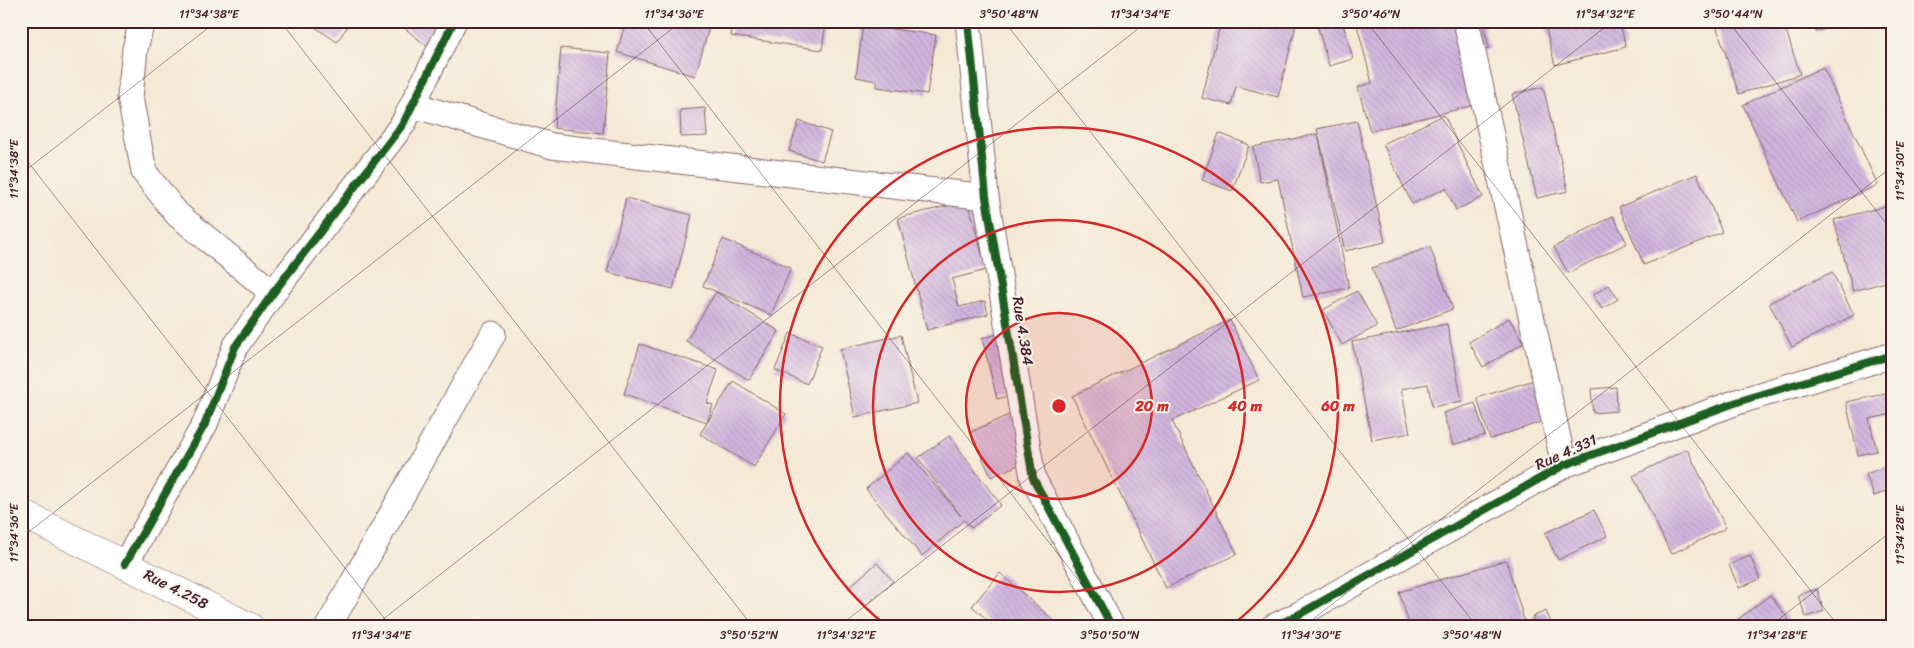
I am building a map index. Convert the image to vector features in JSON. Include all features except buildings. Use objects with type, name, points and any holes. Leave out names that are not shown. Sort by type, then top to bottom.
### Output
[{"type":"highway","name":"Rue 4.258","points":[[21,513],[250,627]]},
{"type":"street","points":[[142,21],[135,49],[130,97],[144,172],[177,214],[273,293]]},
{"type":"street","points":[[125,564],[205,424],[235,347],[273,293],[403,124],[454,21]]},
{"type":"street","name":"Rue 4.384","points":[[968,21],[986,197],[1033,478],[1112,627]]},
{"type":"street","points":[[1466,21],[1564,465]]},
{"type":"street","points":[[413,105],[552,146],[986,197]]},
{"type":"street","points":[[328,627],[493,334]]},
{"type":"street","name":"Rue 4.331","points":[[1273,627],[1300,621],[1564,465],[1740,401],[1893,355]]},
{"type":"cycle path","points":[[125,564],[205,424],[235,347],[273,293],[403,124],[454,21]]},
{"type":"cycle path","points":[[968,21],[986,197],[1033,478],[1112,627]]},
{"type":"cycle path","points":[[1273,627],[1298,615],[1564,465],[1740,401],[1893,355]]}]
